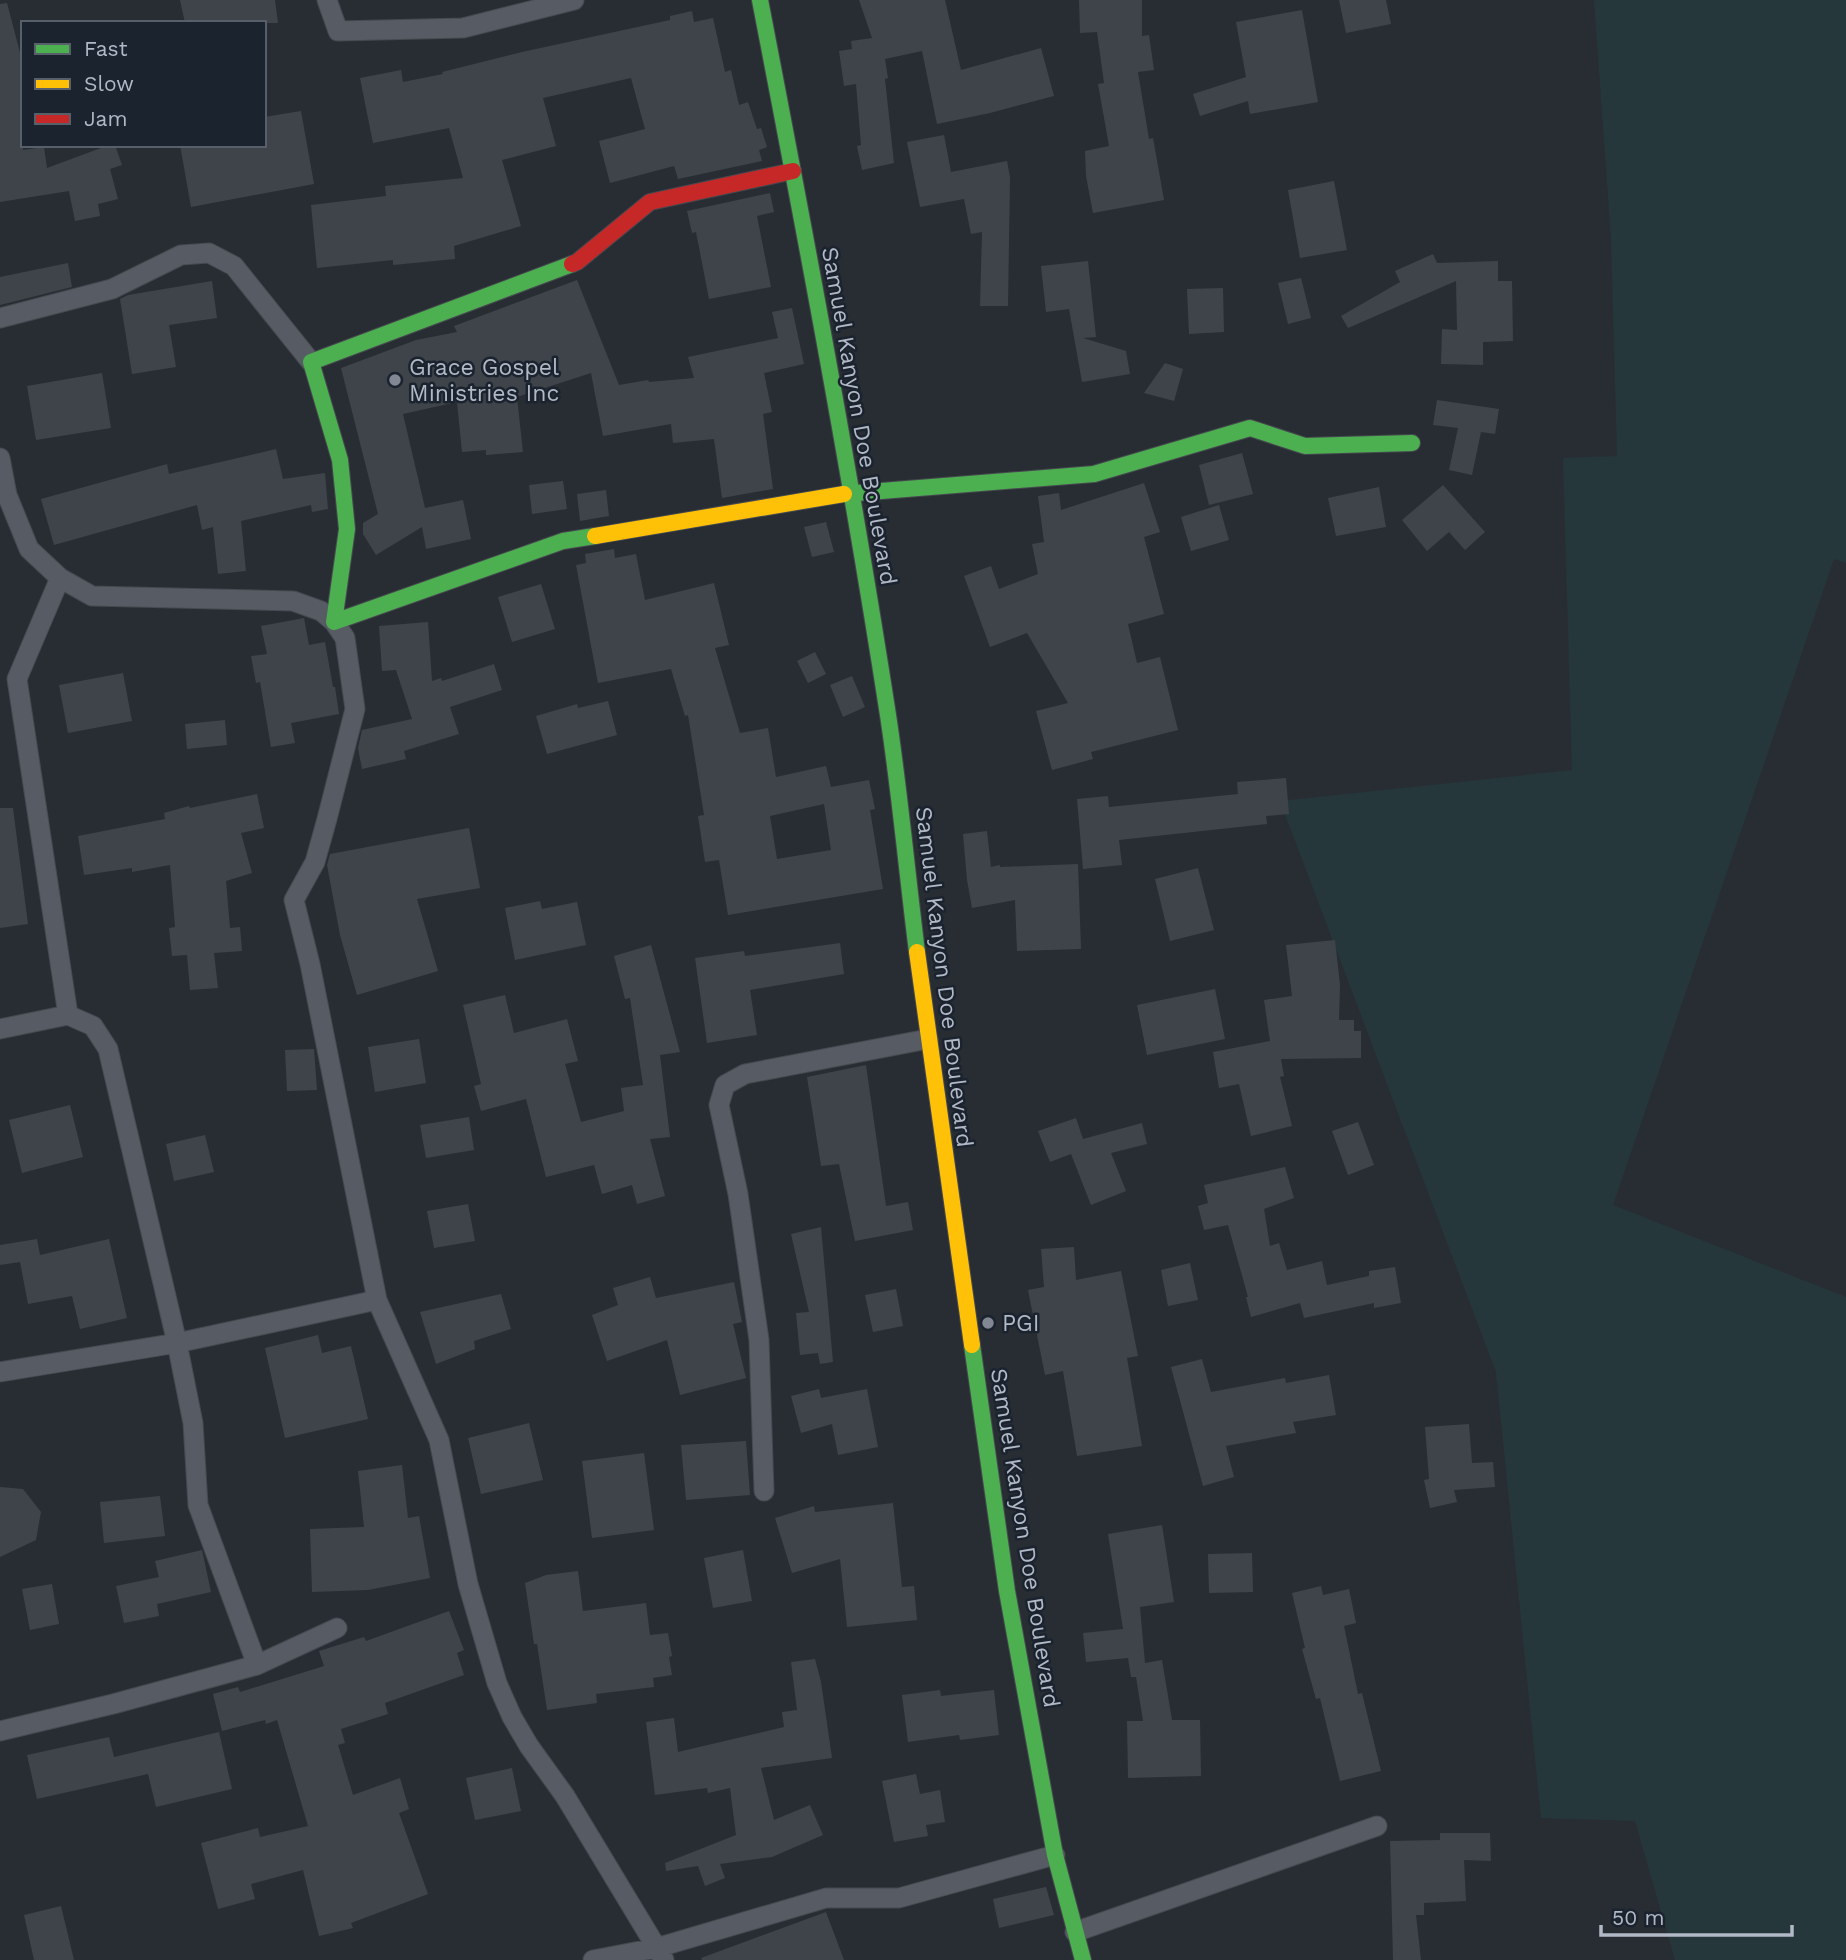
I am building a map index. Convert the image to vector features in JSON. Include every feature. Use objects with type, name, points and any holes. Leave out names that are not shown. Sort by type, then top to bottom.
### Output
[{"type":"street","points":[[327,0],[338,31],[463,28],[573,0]]},
{"type":"street","name":"Samuel Kanyon Doe Boulevard","points":[[760,0],[851,494],[888,717],[928,1039],[1007,1591],[1055,1856],[1083,1960]]},
{"type":"street","points":[[311,362],[577,262],[650,202],[793,171]]},
{"type":"street","points":[[0,318],[112,289],[181,255],[209,253],[234,266],[311,362],[340,460],[347,529],[334,622]]},
{"type":"street","points":[[334,622],[563,541],[851,494],[1094,474],[1250,428],[1305,446],[1412,443]]},
{"type":"street","points":[[0,458],[7,495],[29,549],[60,578],[93,596],[293,601],[321,611],[334,622],[345,638],[355,709],[315,862],[293,900],[310,964],[377,1300],[439,1440],[468,1584],[497,1683],[529,1746],[565,1796],[660,1954]]},
{"type":"street","points":[[60,578],[18,680],[68,1015]]},
{"type":"street","points":[[0,1029],[68,1015],[93,1026],[108,1049],[177,1343],[193,1423],[198,1505],[257,1665]]},
{"type":"street","points":[[764,1491],[759,1340],[738,1194],[719,1105],[724,1085],[746,1074],[928,1039]]},
{"type":"street","points":[[0,1372],[177,1343],[377,1300]]},
{"type":"street","points":[[0,1731],[257,1665],[337,1628]]},
{"type":"street","points":[[1075,1932],[1377,1826]]},
{"type":"street","points":[[593,1960],[660,1954],[826,1898],[899,1898],[1055,1856]]},
{"type":"shaded area","points":[[1594,0],[1846,0],[1846,563],[1834,559],[1613,1205],[1846,1297],[1846,1960],[1675,1960],[1635,1821],[1541,1818],[1496,1372],[1280,801],[1572,770],[1563,458],[1617,456],[1611,238]]},
{"type":"building","points":[[180,0],[275,0],[278,23],[266,21],[185,21]]},
{"type":"building","points":[[859,0],[945,0],[961,70],[1041,48],[1054,96],[937,124],[922,51],[885,59],[894,163],[862,170],[857,146],[861,145],[856,84],[844,86],[839,51],[852,49],[851,41],[872,38]]},
{"type":"building","points":[[1079,0],[1142,0],[1142,36],[1149,35],[1154,70],[1138,72],[1149,139],[1153,138],[1164,200],[1093,213],[1086,176],[1085,151],[1109,146],[1098,84],[1104,83],[1097,32],[1080,33]]},
{"type":"building","points":[[1339,0],[1386,0],[1391,24],[1346,33]]},
{"type":"building","points":[[7,3],[21,56],[23,150],[44,147],[47,168],[104,147],[116,147],[122,165],[110,169],[118,199],[98,204],[100,216],[75,221],[69,191],[0,202],[0,4]]},
{"type":"building","points":[[1302,10],[1318,102],[1250,114],[1248,101],[1200,116],[1193,94],[1246,77],[1236,22]]},
{"type":"building","points":[[692,11],[694,22],[713,18],[725,72],[731,70],[739,105],[748,102],[757,129],[761,128],[767,147],[759,150],[762,161],[678,179],[674,166],[610,183],[599,141],[645,129],[631,78],[543,98],[556,146],[502,160],[521,226],[454,246],[455,259],[393,265],[393,260],[317,268],[311,205],[386,196],[385,186],[463,178],[449,128],[373,143],[360,78],[401,70],[403,82],[443,74],[442,72],[522,52],[670,20],[670,16]]},
{"type":"building","points":[[301,111],[314,184],[191,207],[180,147],[266,147],[266,117]]},
{"type":"building","points":[[944,135],[951,172],[1007,161],[1010,177],[1008,306],[980,306],[982,232],[971,234],[964,199],[920,207],[907,142]]},
{"type":"building","points":[[1334,181],[1347,250],[1300,258],[1288,190]]},
{"type":"building","points":[[770,193],[774,212],[757,216],[771,287],[709,299],[696,232],[692,233],[687,211]]},
{"type":"building","points":[[1433,254],[1437,263],[1498,261],[1498,281],[1512,281],[1513,341],[1483,342],[1483,365],[1441,364],[1442,329],[1457,330],[1456,281],[1348,328],[1341,316],[1400,282],[1395,271]]},
{"type":"building","points":[[1088,261],[1096,337],[1083,338],[1126,351],[1130,374],[1082,382],[1069,309],[1046,312],[1041,266]]},
{"type":"building","points":[[68,263],[72,287],[0,305],[0,277]]},
{"type":"building","points":[[1301,278],[1311,318],[1288,324],[1278,283]]},
{"type":"building","points":[[577,280],[619,385],[648,380],[694,378],[688,357],[778,338],[772,312],[792,308],[804,364],[764,373],[772,412],[763,414],[773,489],[722,498],[714,439],[673,443],[671,424],[603,436],[591,373],[517,397],[523,452],[486,455],[486,450],[462,452],[457,402],[403,414],[425,508],[463,500],[471,539],[426,549],[422,527],[376,555],[363,534],[363,523],[378,514],[341,368],[416,340],[457,332],[454,326]]},
{"type":"building","points":[[212,281],[217,318],[169,325],[176,367],[132,374],[120,299],[128,295]]},
{"type":"building","points":[[1223,288],[1224,332],[1189,334],[1187,289]]},
{"type":"building","points":[[1165,363],[1183,369],[1174,401],[1144,393]]},
{"type":"building","points":[[102,373],[111,428],[36,440],[27,386]]},
{"type":"building","points":[[1437,400],[1499,409],[1495,434],[1481,432],[1472,475],[1449,470],[1458,428],[1433,425]]},
{"type":"building","points":[[276,449],[283,479],[325,473],[328,509],[312,512],[311,505],[241,521],[246,571],[218,574],[213,527],[202,530],[197,505],[54,545],[41,499],[167,464],[169,474]]},
{"type":"building","points":[[1242,453],[1253,494],[1209,505],[1199,465]]},
{"type":"building","points":[[563,481],[567,509],[532,514],[529,485]]},
{"type":"building","points":[[1144,483],[1160,532],[1144,537],[1164,614],[1128,624],[1137,663],[1160,657],[1178,730],[1091,752],[1093,759],[1052,770],[1036,711],[1068,703],[1027,633],[990,647],[964,576],[991,566],[999,589],[1038,574],[1032,544],[1044,542],[1038,496],[1059,493],[1061,510]]},
{"type":"building","points":[[1443,485],[1485,532],[1465,550],[1449,532],[1427,551],[1402,520]]},
{"type":"building","points":[[1379,487],[1386,527],[1336,536],[1328,498]]},
{"type":"building","points":[[606,490],[609,516],[580,521],[577,494]]},
{"type":"building","points":[[1219,505],[1229,540],[1191,551],[1181,517]]},
{"type":"building","points":[[826,522],[834,552],[812,557],[804,527]]},
{"type":"building","points":[[614,549],[615,558],[636,554],[645,600],[714,583],[729,645],[715,648],[740,733],[768,728],[776,777],[826,766],[831,787],[869,780],[875,809],[870,810],[883,889],[728,915],[719,860],[705,862],[698,816],[704,815],[688,715],[685,716],[671,669],[598,683],[576,565],[586,563],[585,554]],"holes":[[[824,804],[831,850],[777,859],[770,816]]]},
{"type":"building","points":[[541,584],[555,629],[512,642],[498,597]]},
{"type":"building","points":[[304,618],[309,645],[325,642],[339,714],[291,723],[295,743],[271,747],[260,682],[256,683],[251,656],[267,654],[261,626]]},
{"type":"building","points":[[428,622],[432,681],[441,678],[442,681],[494,664],[502,690],[450,707],[459,734],[404,751],[406,759],[362,769],[358,748],[362,730],[412,719],[396,670],[382,671],[379,626]]},
{"type":"building","points":[[815,652],[826,674],[808,683],[797,661]]},
{"type":"building","points":[[123,673],[132,721],[68,733],[59,685]]},
{"type":"building","points":[[852,676],[865,707],[843,717],[830,685]]},
{"type":"building","points":[[608,701],[617,735],[547,754],[536,716],[577,704],[578,708]]},
{"type":"building","points":[[225,720],[227,745],[187,749],[185,724]]},
{"type":"building","points":[[1286,778],[1289,814],[1266,816],[1267,824],[1119,840],[1122,865],[1083,869],[1077,799],[1108,796],[1109,807],[1238,794],[1237,782]]},
{"type":"building","points":[[257,794],[264,828],[241,833],[252,873],[226,881],[230,928],[240,927],[242,951],[214,953],[218,988],[190,990],[187,955],[172,956],[169,928],[175,927],[170,865],[132,872],[132,868],[84,875],[78,836],[165,819],[164,813],[189,806],[190,808]]},
{"type":"building","points":[[0,808],[13,808],[28,924],[0,928]]},
{"type":"building","points":[[469,828],[480,888],[417,899],[438,971],[357,995],[340,935],[327,865],[330,854]]},
{"type":"building","points":[[987,831],[991,867],[1078,864],[1081,949],[1017,951],[1015,900],[972,908],[963,834]]},
{"type":"building","points":[[1198,868],[1214,930],[1170,941],[1155,879]]},
{"type":"building","points":[[540,901],[542,909],[577,902],[586,945],[515,960],[505,908]]},
{"type":"building","points":[[1335,940],[1340,985],[1339,1020],[1354,1020],[1354,1031],[1361,1031],[1361,1058],[1281,1059],[1284,1076],[1280,1077],[1292,1126],[1251,1136],[1239,1084],[1219,1088],[1213,1052],[1270,1041],[1264,1000],[1292,996],[1286,945]]},
{"type":"building","points":[[840,943],[844,974],[750,990],[757,1035],[707,1043],[695,958],[744,951],[745,956]]},
{"type":"building","points":[[651,945],[680,1052],[660,1055],[670,1137],[650,1139],[665,1196],[637,1204],[632,1185],[602,1194],[594,1165],[546,1177],[526,1099],[481,1111],[474,1086],[481,1084],[463,1005],[505,995],[514,1033],[567,1019],[578,1061],[565,1064],[581,1122],[624,1111],[621,1088],[643,1085],[630,998],[625,999],[614,956]]},
{"type":"building","points":[[1215,989],[1225,1039],[1147,1055],[1137,1005]]},
{"type":"building","points":[[419,1039],[426,1083],[375,1092],[368,1047]]},
{"type":"building","points":[[314,1049],[317,1090],[287,1091],[285,1050]]},
{"type":"building","points":[[866,1065],[886,1206],[908,1202],[913,1230],[855,1241],[839,1164],[821,1166],[807,1077]]},
{"type":"building","points":[[70,1105],[83,1157],[22,1173],[9,1120]]},
{"type":"building","points":[[469,1117],[474,1150],[426,1158],[420,1125]]},
{"type":"building","points":[[1076,1118],[1083,1139],[1142,1123],[1147,1144],[1111,1153],[1126,1191],[1091,1205],[1071,1154],[1050,1162],[1038,1131]]},
{"type":"building","points":[[1358,1122],[1374,1165],[1348,1175],[1332,1131]]},
{"type":"building","points":[[205,1135],[214,1172],[174,1181],[166,1144]]},
{"type":"building","points":[[1285,1167],[1294,1198],[1264,1209],[1270,1246],[1279,1243],[1287,1270],[1322,1261],[1327,1285],[1369,1276],[1369,1271],[1395,1267],[1401,1303],[1374,1308],[1374,1303],[1304,1318],[1300,1303],[1251,1317],[1228,1225],[1204,1230],[1198,1206],[1208,1203],[1204,1185]]},
{"type":"building","points":[[468,1204],[475,1241],[434,1248],[427,1211]]},
{"type":"building","points":[[821,1227],[833,1362],[820,1364],[818,1353],[800,1355],[796,1313],[809,1312],[791,1234]]},
{"type":"building","points":[[37,1239],[40,1255],[109,1239],[127,1318],[80,1329],[72,1296],[28,1304],[20,1262],[0,1265],[0,1245]]},
{"type":"building","points":[[1074,1247],[1076,1280],[1121,1271],[1138,1356],[1127,1358],[1142,1446],[1077,1456],[1063,1371],[1045,1375],[1028,1290],[1044,1287],[1041,1249]]},
{"type":"building","points":[[1190,1263],[1198,1300],[1168,1306],[1161,1270]]},
{"type":"building","points":[[650,1277],[656,1298],[734,1282],[742,1322],[733,1324],[746,1378],[680,1395],[667,1340],[607,1361],[592,1315],[618,1305],[613,1288]]},
{"type":"building","points":[[896,1289],[903,1326],[873,1332],[865,1295]]},
{"type":"building","points":[[501,1294],[511,1329],[474,1341],[475,1349],[436,1364],[420,1312]]},
{"type":"building","points":[[318,1335],[322,1353],[351,1346],[368,1419],[285,1438],[265,1348]]},
{"type":"building","points":[[1202,1359],[1211,1392],[1285,1378],[1286,1383],[1329,1375],[1336,1415],[1293,1422],[1296,1433],[1226,1446],[1234,1477],[1203,1486],[1171,1367]]},
{"type":"building","points":[[819,1389],[821,1398],[867,1389],[878,1447],[838,1455],[832,1424],[801,1433],[791,1396]]},
{"type":"building","points":[[529,1423],[543,1480],[481,1494],[468,1438]]},
{"type":"building","points":[[1469,1424],[1472,1463],[1493,1462],[1495,1487],[1454,1490],[1457,1502],[1430,1508],[1424,1480],[1429,1479],[1425,1427]]},
{"type":"building","points":[[746,1441],[750,1495],[686,1500],[681,1445]]},
{"type":"building","points":[[644,1453],[654,1530],[592,1538],[582,1461]]},
{"type":"building","points":[[402,1465],[408,1518],[419,1516],[430,1578],[368,1590],[312,1592],[310,1529],[364,1527],[358,1471]]},
{"type":"building","points":[[0,1487],[23,1489],[41,1512],[36,1540],[0,1557]]},
{"type":"building","points":[[160,1496],[165,1536],[104,1543],[100,1502]]},
{"type":"building","points":[[893,1503],[902,1587],[914,1586],[917,1620],[847,1627],[840,1559],[792,1573],[775,1518],[814,1506],[815,1512]]},
{"type":"building","points":[[1162,1525],[1174,1602],[1140,1607],[1145,1663],[1162,1660],[1172,1720],[1200,1720],[1201,1776],[1128,1778],[1127,1721],[1143,1721],[1136,1677],[1131,1677],[1128,1658],[1086,1662],[1083,1633],[1123,1629],[1108,1534]]},
{"type":"building","points":[[202,1550],[211,1592],[157,1604],[159,1616],[124,1623],[116,1586],[159,1577],[155,1561]]},
{"type":"building","points":[[743,1550],[752,1601],[713,1608],[704,1558]]},
{"type":"building","points":[[1252,1553],[1253,1592],[1209,1593],[1208,1554]]},
{"type":"building","points":[[578,1571],[583,1611],[646,1603],[650,1635],[668,1633],[672,1675],[653,1678],[654,1687],[596,1694],[597,1703],[547,1710],[525,1583],[546,1575]]},
{"type":"building","points":[[52,1584],[59,1624],[30,1630],[22,1589]]},
{"type":"building","points":[[1321,1586],[1323,1595],[1349,1589],[1356,1623],[1344,1626],[1358,1694],[1362,1693],[1381,1771],[1340,1781],[1320,1698],[1316,1699],[1302,1649],[1305,1648],[1292,1593]]},
{"type":"building","points":[[449,1611],[464,1650],[457,1653],[464,1675],[385,1703],[388,1714],[341,1729],[345,1743],[338,1745],[353,1795],[400,1778],[409,1809],[399,1813],[428,1894],[351,1923],[353,1928],[319,1936],[303,1870],[251,1884],[255,1899],[218,1909],[201,1843],[258,1828],[260,1837],[308,1826],[277,1720],[266,1724],[265,1720],[222,1731],[213,1694],[238,1687],[240,1692],[324,1666],[319,1651],[364,1637],[366,1641]]},
{"type":"building","points":[[815,1659],[832,1758],[761,1768],[774,1820],[810,1805],[823,1835],[772,1857],[720,1864],[725,1878],[705,1886],[698,1866],[666,1871],[665,1863],[736,1835],[730,1788],[708,1793],[707,1788],[655,1795],[646,1722],[674,1718],[678,1752],[784,1727],[782,1712],[797,1710],[791,1662]]},
{"type":"building","points":[[940,1690],[941,1696],[994,1690],[999,1735],[960,1740],[959,1735],[908,1742],[902,1695]]},
{"type":"building","points":[[219,1732],[232,1789],[156,1807],[148,1774],[37,1799],[27,1755],[109,1737],[114,1757]]},
{"type":"building","points":[[512,1768],[521,1811],[475,1820],[466,1778]]},
{"type":"building","points":[[916,1774],[920,1794],[940,1790],[945,1822],[926,1825],[928,1836],[894,1842],[882,1781]]},
{"type":"building","points":[[1440,1833],[1490,1833],[1491,1861],[1464,1860],[1466,1901],[1424,1903],[1424,1915],[1416,1915],[1421,1960],[1393,1960],[1390,1841],[1440,1840]]},
{"type":"building","points":[[1046,1887],[1054,1915],[999,1928],[993,1899]]},
{"type":"building","points":[[61,1906],[74,1960],[34,1960],[24,1915]]},
{"type":"building","points":[[826,1912],[844,1960],[701,1958]]},
{"type":"traffic: fast","points":[[760,0],[874,625],[892,745],[917,952]]},
{"type":"traffic: fast","points":[[572,264],[311,362],[340,460],[347,529],[334,622],[563,541],[595,536]]},
{"type":"traffic: fast","points":[[844,494],[1094,474],[1250,428],[1305,446],[1412,443]]},
{"type":"traffic: fast","points":[[972,1345],[1007,1591],[1055,1855],[1083,1960]]},
{"type":"traffic: slow","points":[[595,536],[844,494]]},
{"type":"traffic: slow","points":[[917,952],[972,1345]]},
{"type":"traffic: jam","points":[[572,264],[650,202],[793,171]]},
{"type":"place","name":"Grace Gospel Ministries Inc","points":[[395,380]]},
{"type":"place","name":"PGI","points":[[988,1323]]}]
